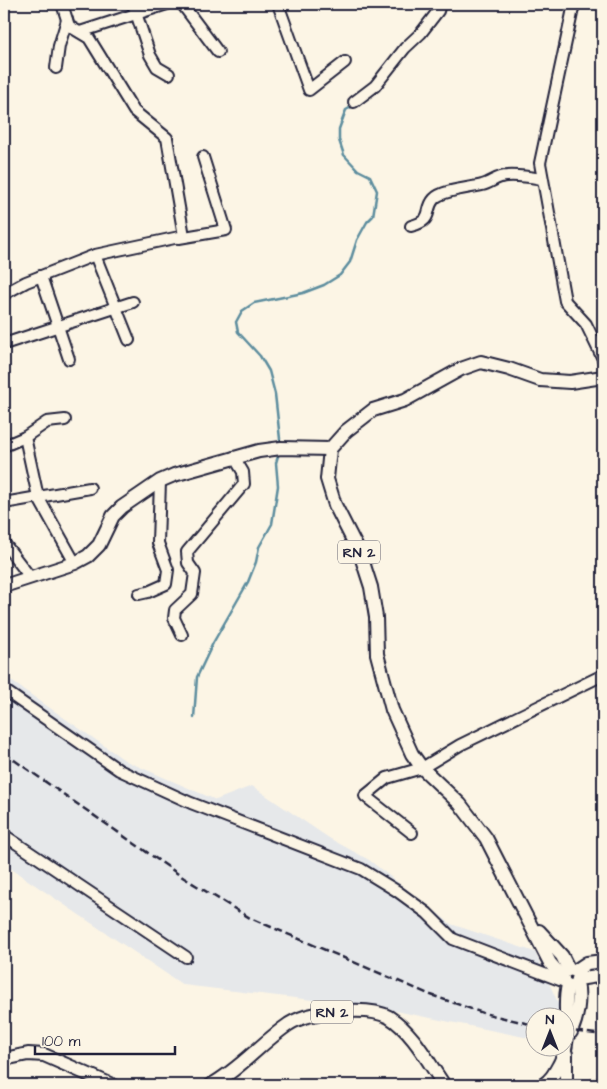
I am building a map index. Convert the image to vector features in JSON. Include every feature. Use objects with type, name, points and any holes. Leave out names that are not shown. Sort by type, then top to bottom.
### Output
[{"type":"main road","points":[[4,586],[30,576],[75,563],[94,552],[114,516],[122,508],[160,481],[234,457],[259,451],[281,448],[330,449],[346,431],[373,410],[405,400],[461,369],[481,362],[540,380],[570,382],[603,377]]},
{"type":"main road","name":"RN 2","points":[[330,449],[328,479],[334,505],[361,556],[371,586],[376,617],[377,654],[392,710],[412,754],[422,768],[460,804],[486,838],[550,963],[571,978]]},
{"type":"main road","points":[[571,978],[587,964],[603,961]]},
{"type":"main road","points":[[571,978],[597,976],[603,972]]},
{"type":"main road","points":[[571,978],[579,996],[574,1024]]},
{"type":"main road","name":"RN 2","points":[[211,1085],[227,1076],[289,1024],[318,1013],[346,1011],[369,1011],[388,1017],[395,1022],[417,1045],[444,1085]]},
{"type":"main road","points":[[4,1059],[28,1054],[44,1055],[112,1085]]},
{"type":"main road","points":[[544,1085],[552,1078],[563,1056]]},
{"type":"main road","points":[[566,1085],[567,1056]]},
{"type":"main road","points":[[558,1085],[559,1065]]},
{"type":"street","points":[[62,4],[69,26],[89,38],[134,111],[167,138],[184,236],[173,239]]},
{"type":"street","points":[[80,32],[134,9],[167,4]]},
{"type":"street","points":[[182,4],[218,52]]},
{"type":"street","points":[[278,4],[309,90],[345,62]]},
{"type":"street","points":[[354,102],[375,86],[405,48],[421,33],[438,11],[440,4]]},
{"type":"street","points":[[574,4],[540,163],[565,301],[586,324],[603,359]]},
{"type":"street","points":[[134,9],[150,55],[157,67],[169,74]]},
{"type":"street","points":[[56,68],[59,46],[67,20]]},
{"type":"street","points":[[4,294],[26,282],[95,255],[226,230],[203,157]]},
{"type":"street","points":[[411,226],[419,224],[426,219],[433,200],[438,196],[464,188],[480,186],[500,176],[542,179]]},
{"type":"street","points":[[95,255],[129,340]]},
{"type":"street","points":[[41,276],[69,359]]},
{"type":"street","points":[[4,344],[133,302]]},
{"type":"street","points":[[4,446],[24,437],[47,422],[65,420]]},
{"type":"street","points":[[24,437],[38,497],[75,563]]},
{"type":"street","points":[[182,635],[174,618],[175,610],[192,594],[195,573],[188,564],[187,552],[244,484],[243,472],[234,457]]},
{"type":"street","points":[[138,594],[166,584],[168,570],[158,543],[160,481]]},
{"type":"street","points":[[4,503],[90,488]]},
{"type":"street","points":[[4,542],[30,576]]},
{"type":"street","points":[[412,833],[365,796],[387,778],[422,768],[460,745],[603,675]]},
{"type":"street","points":[[4,690],[119,770],[191,804],[361,869],[397,891],[427,913],[453,938],[571,978]]},
{"type":"street","points":[[4,835],[186,957]]},
{"type":"street","points":[[594,1085],[603,1084]]},
{"type":"shaded area","points":[[4,676],[126,761],[216,800],[252,786],[329,838],[369,860],[451,924],[535,952],[558,1006],[524,1006],[524,1037],[381,1008],[183,985],[4,864]]},
{"type":"waterway","points":[[405,56],[415,45]]},
{"type":"waterway","points":[[280,439],[275,394],[269,371],[260,356],[238,332],[236,322],[242,311],[254,303],[303,293],[324,285],[340,275],[350,262],[357,240],[367,222],[373,216],[377,191],[370,176],[358,170],[344,155],[339,140],[339,129],[346,110],[355,105]]},
{"type":"waterway","points":[[194,718],[197,677],[213,643],[248,582],[256,562],[259,547],[272,524],[278,486],[276,463],[278,456]]},
{"type":"railway","points":[[4,753],[184,878],[250,918],[431,995],[483,1013],[524,1023]]},
{"type":"railway","points":[[574,1031],[603,1035]]}]
